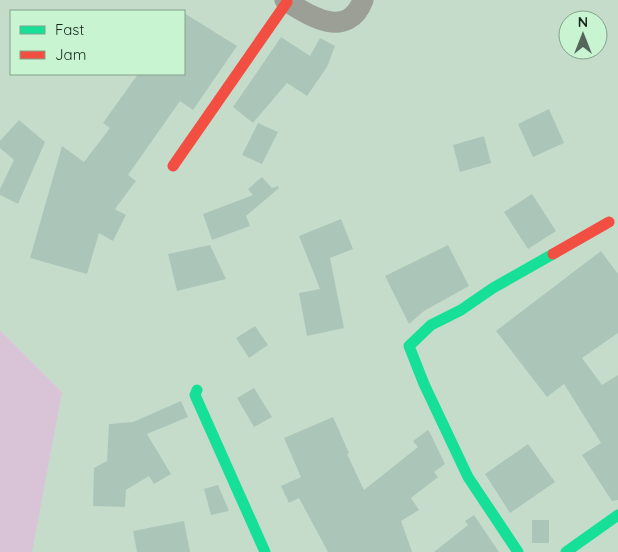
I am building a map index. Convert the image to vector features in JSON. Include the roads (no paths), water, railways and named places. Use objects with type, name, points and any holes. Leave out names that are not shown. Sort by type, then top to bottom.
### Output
[{"type":"street","points":[[173,166],[286,1],[319,19],[332,22],[350,20],[359,12],[363,0]]},
{"type":"street","points":[[518,552],[468,477],[424,384],[409,346],[431,325],[461,310],[493,288],[610,222]]},
{"type":"street","points":[[197,390],[194,395],[265,552]]},
{"type":"street","points":[[566,552],[618,515]]}]
